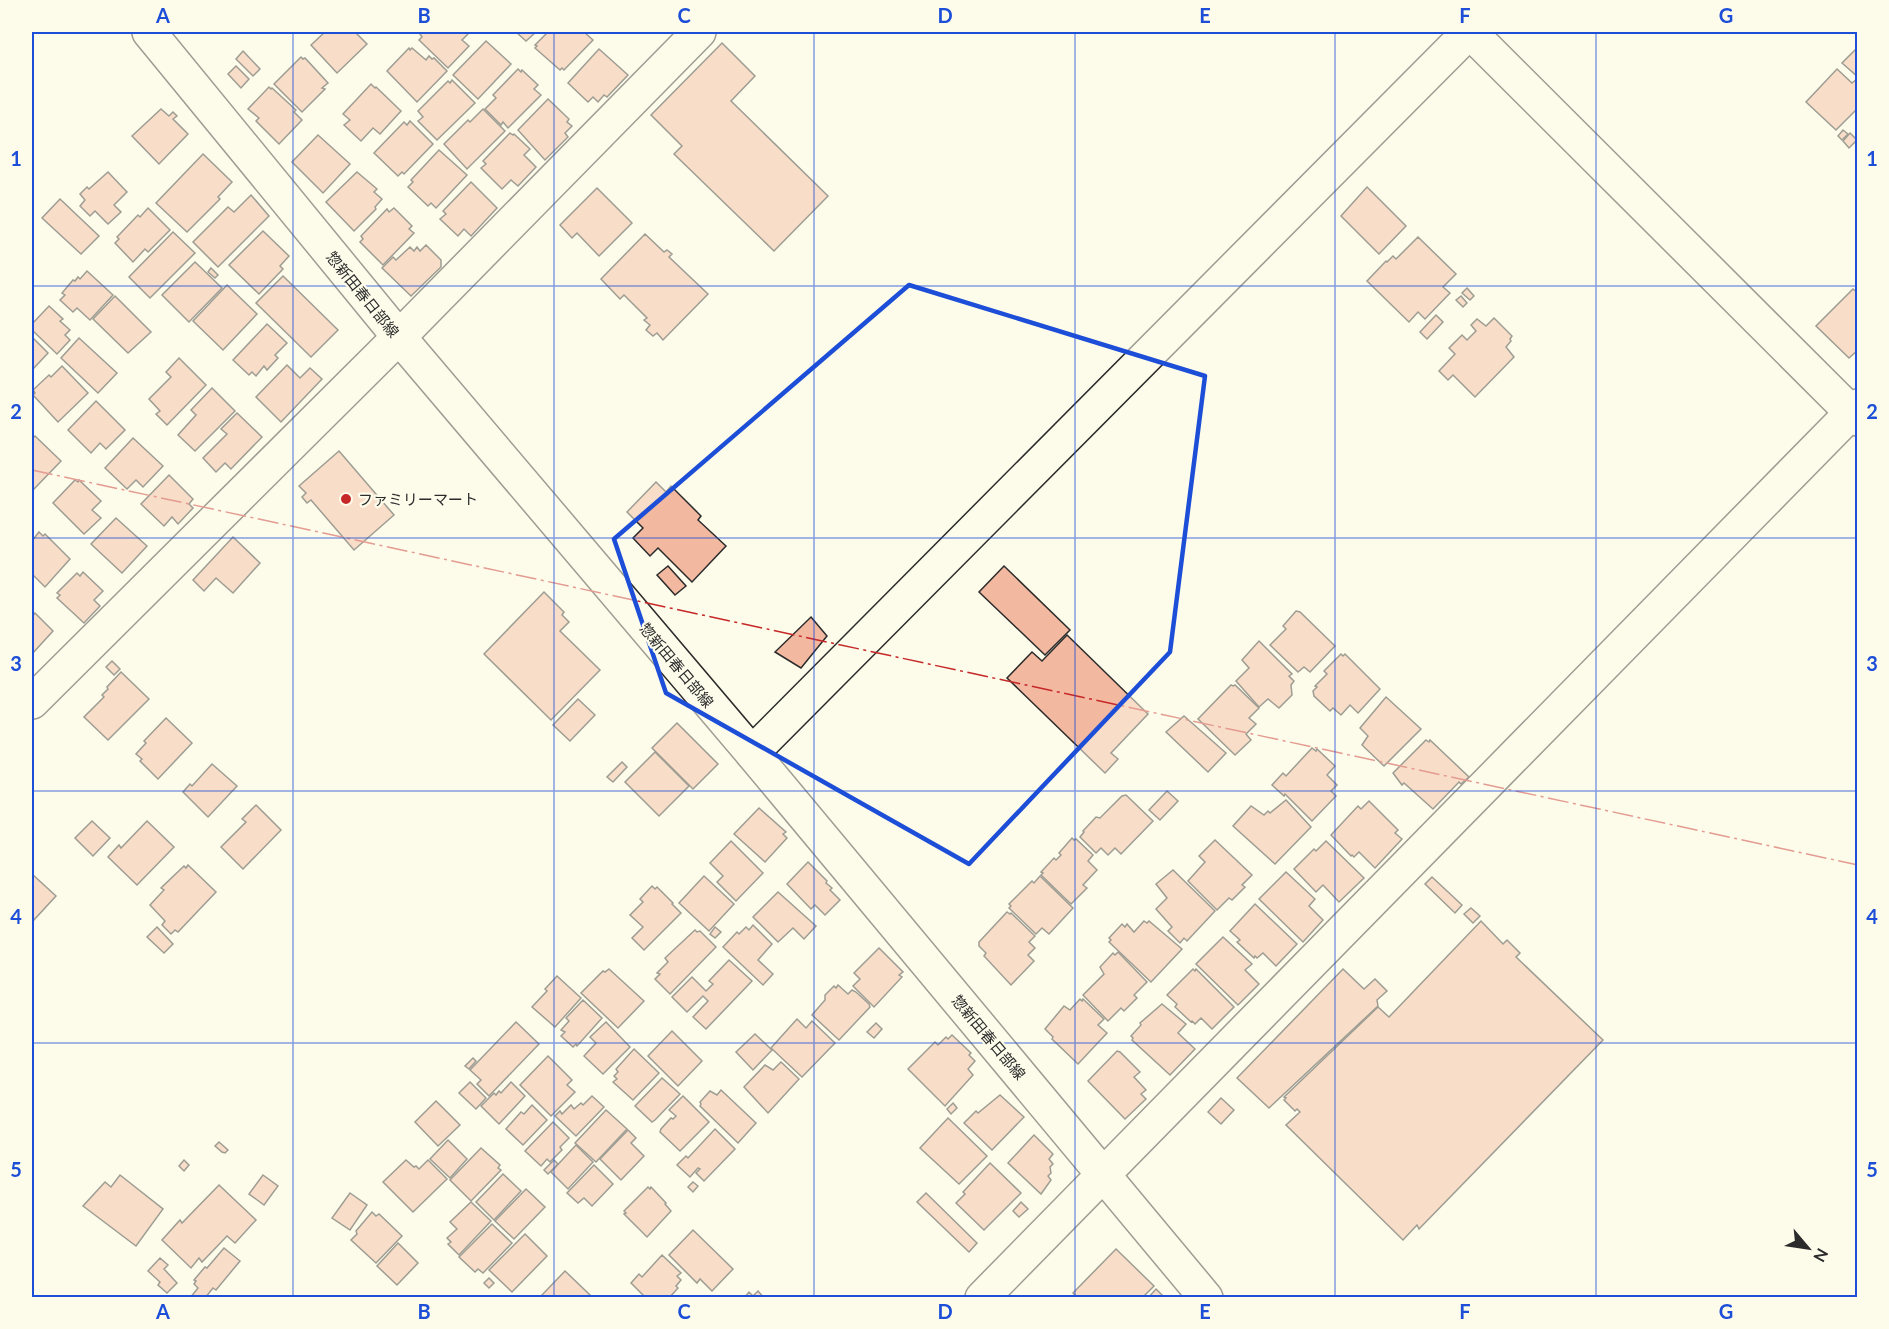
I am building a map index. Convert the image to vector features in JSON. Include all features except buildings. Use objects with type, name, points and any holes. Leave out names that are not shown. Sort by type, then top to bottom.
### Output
[{"type":"street","name":"惣新田春日部線","points":[[149,32],[399,337],[752,753],[1206,1298]]},
{"type":"street","points":[[752,753],[1469,32],[1855,413],[982,1298]]},
{"type":"street","points":[[32,702],[399,337],[683,37]]},
{"type":"highlighted area","points":[[909,285],[1205,376],[1170,652],[969,864],[666,693],[614,539]]},
{"type":"power","points":[[32,470],[1858,865]]},
{"type":"place","name":"ファミリーマート","points":[[346,499]]}]
